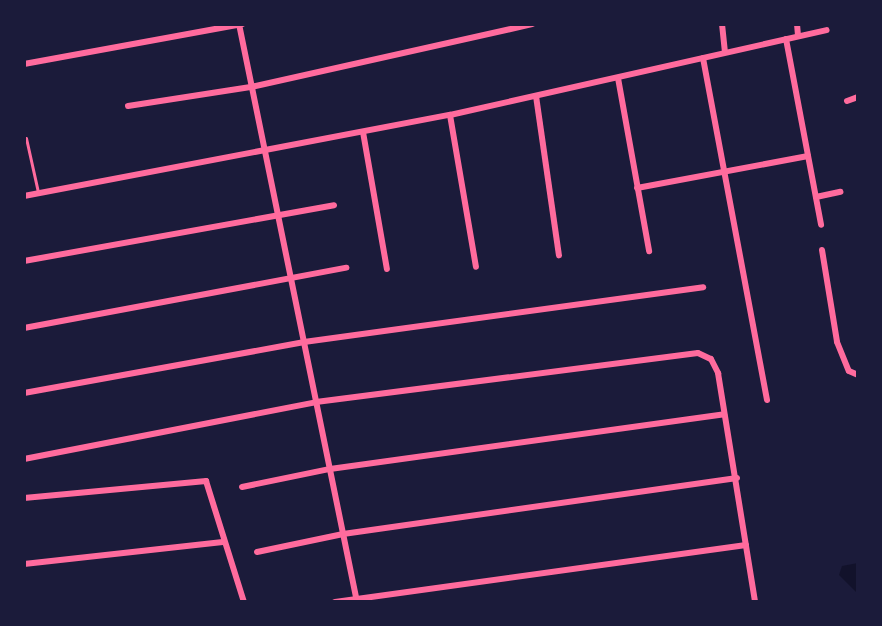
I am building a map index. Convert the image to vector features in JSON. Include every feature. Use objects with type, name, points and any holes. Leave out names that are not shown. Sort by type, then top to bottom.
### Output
[{"type":"street","points":[[24,64],[240,24],[356,600]]},
{"type":"street","points":[[128,106],[251,87],[532,24]]},
{"type":"street","points":[[722,24],[725,52]]},
{"type":"street","points":[[797,24],[798,36]]},
{"type":"street","points":[[24,196],[266,153],[450,115],[826,30]]},
{"type":"street","points":[[786,39],[820,225]]},
{"type":"street","points":[[703,58],[726,171],[767,400]]},
{"type":"street","points":[[618,78],[649,251]]},
{"type":"street","points":[[536,96],[559,255]]},
{"type":"street","points":[[847,101],[858,97]]},
{"type":"street","points":[[450,115],[476,267]]},
{"type":"street","points":[[363,132],[387,269]]},
{"type":"street","points":[[638,188],[808,156]]},
{"type":"street","points":[[816,197],[840,192]]},
{"type":"street","points":[[24,261],[334,205]]},
{"type":"street","points":[[822,250],[837,342],[849,371],[858,375]]},
{"type":"street","points":[[24,328],[346,268]]},
{"type":"street","points":[[24,393],[304,342],[703,287]]},
{"type":"street","points":[[24,459],[316,402],[687,352],[705,354],[716,366],[755,602]]},
{"type":"street","points":[[242,487],[330,469],[724,414]]},
{"type":"street","points":[[258,552],[343,534],[736,477]]},
{"type":"street","points":[[24,498],[200,480],[210,488],[223,542],[244,602]]},
{"type":"street","points":[[24,564],[223,542]]},
{"type":"street","points":[[335,602],[746,545]]},
{"type":"lane","points":[[26,138],[39,194]]},
{"type":"shaded area","points":[[858,563],[858,594],[839,575],[842,566]]}]
